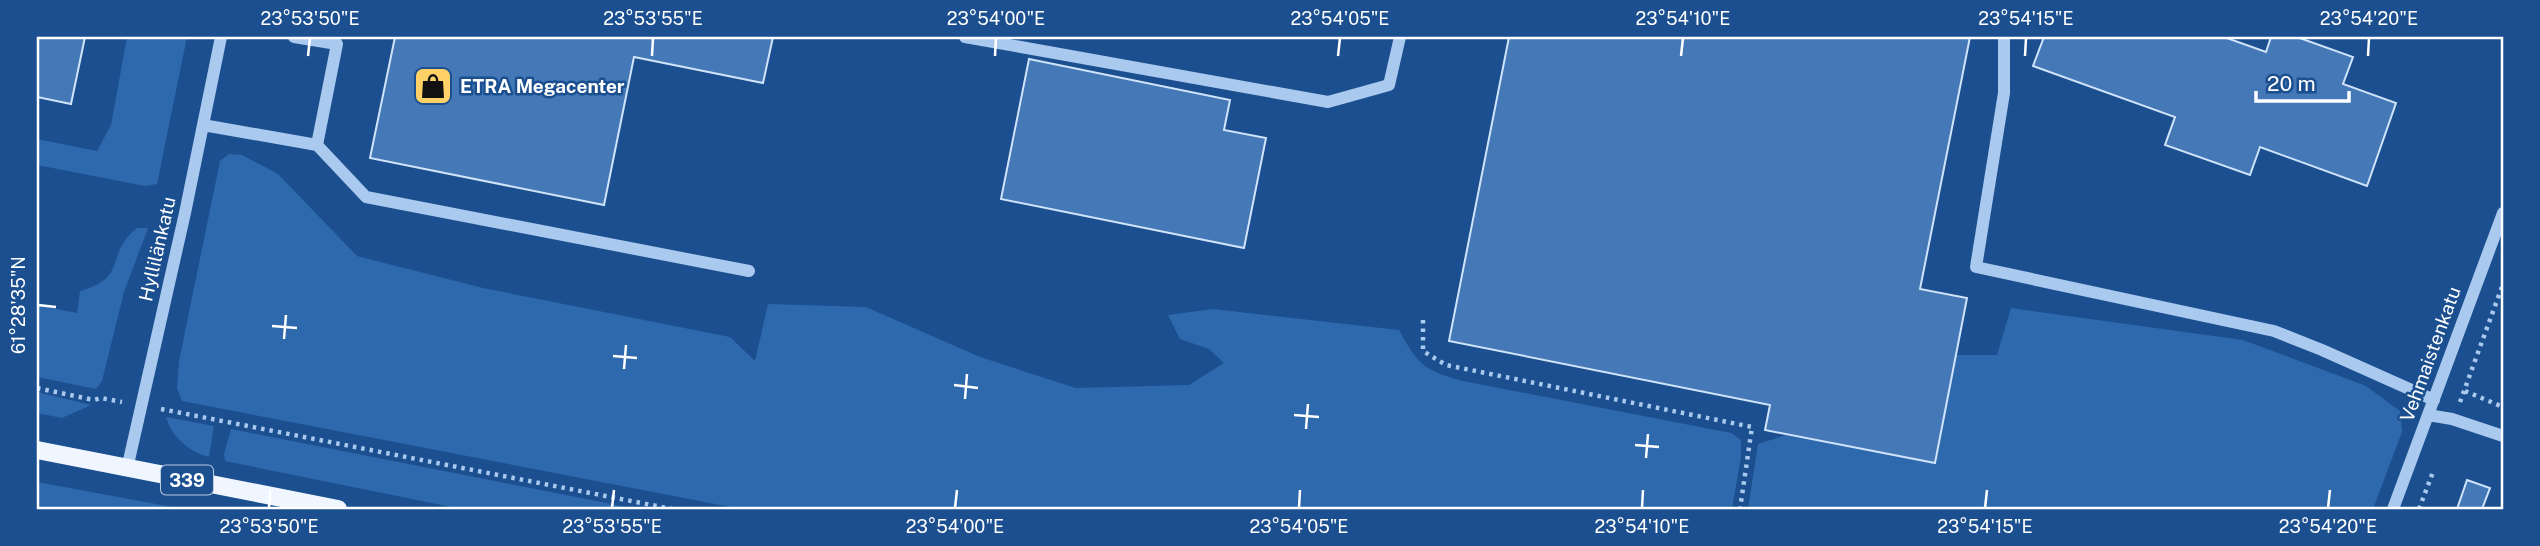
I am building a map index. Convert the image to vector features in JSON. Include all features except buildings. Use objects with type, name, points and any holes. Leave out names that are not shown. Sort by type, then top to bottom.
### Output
[{"type":"main road","name":"339","points":[[37,450],[338,509]]},
{"type":"street","name":"Hyllilänkatu","points":[[127,469],[220,37]]},
{"type":"street","points":[[294,37],[337,44],[317,145]]},
{"type":"street","points":[[965,37],[1328,102],[1389,85],[1400,37]]},
{"type":"street","points":[[2004,37],[2004,93],[1976,267],[2274,331],[2434,400]]},
{"type":"street","points":[[203,125],[317,145],[366,197],[749,271]]},
{"type":"street","name":"Vehmaistenkatu","points":[[2393,509],[2503,213]]},
{"type":"street","points":[[2428,415],[2452,419],[2503,436]]},
{"type":"path","points":[[1423,320],[1423,351],[1446,365],[1752,427],[1740,509]]},
{"type":"path","points":[[37,388],[94,400],[101,398],[141,405],[672,509]]},
{"type":"path","points":[[2465,391],[2503,407]]},
{"type":"shaded area","points":[[127,37],[187,37],[157,184],[145,186],[37,165],[37,139],[97,151],[111,125]]},
{"type":"shaded area","points":[[229,154],[242,155],[278,174],[357,256],[483,288],[730,337],[755,361],[768,304],[866,307],[980,357],[1076,388],[1189,385],[1224,363],[1209,349],[1180,339],[1168,315],[1213,309],[1399,330],[1418,359],[1440,374],[1463,381],[1731,433],[1741,440],[1741,457],[1732,509],[741,509],[182,401],[177,388],[179,361],[220,161]]},
{"type":"shaded area","points":[[137,228],[148,228],[124,292],[102,381],[96,389],[37,377],[37,305],[77,313],[80,291],[105,279],[111,272],[121,247]]},
{"type":"shaded area","points":[[2011,308],[2243,340],[2366,386],[2400,411],[2402,432],[2373,509],[1748,509],[1758,444],[1789,434],[1935,463],[1956,355],[1997,355]]},
{"type":"shaded area","points":[[37,392],[91,405],[62,418],[37,413]]},
{"type":"shaded area","points":[[166,417],[214,426],[209,457],[182,443],[172,431]]},
{"type":"shaded area","points":[[231,429],[637,509],[461,509],[225,461],[224,454]]},
{"type":"shaded area","points":[[37,482],[183,509],[37,509]]},
{"type":"place","name":"ETRA Megacenter","points":[[433,86]]}]
